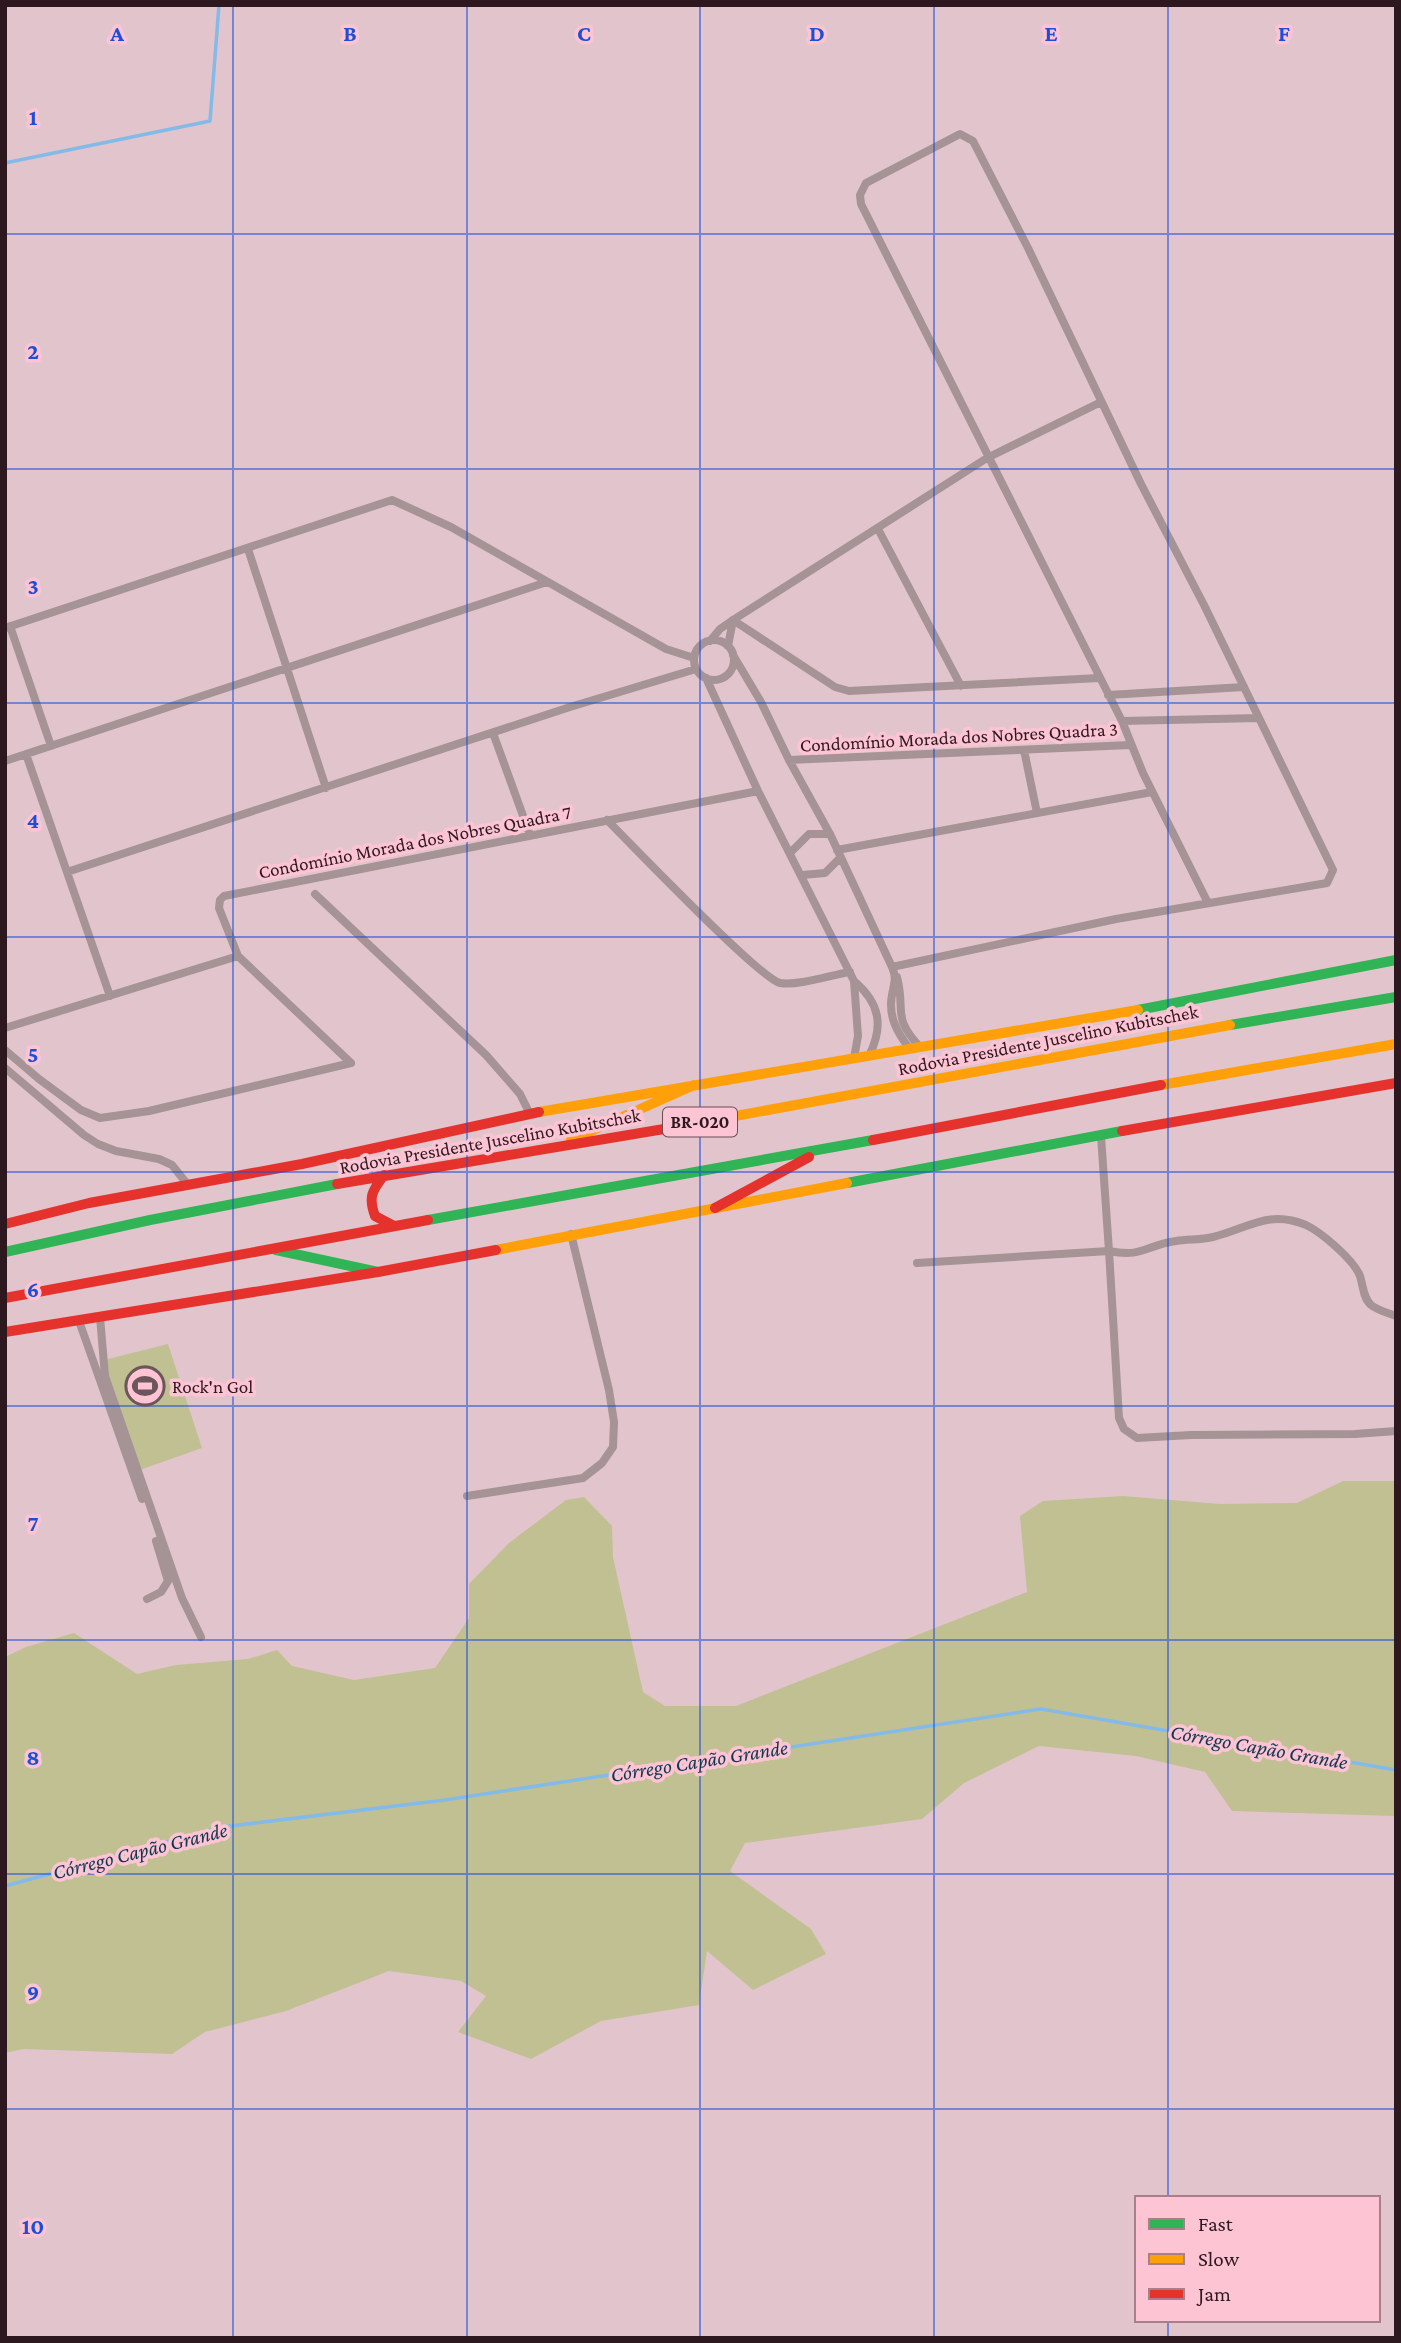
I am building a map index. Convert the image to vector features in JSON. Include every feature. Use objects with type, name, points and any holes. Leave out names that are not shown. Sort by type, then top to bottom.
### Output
[{"type":"main road","points":[[5,1224],[89,1203],[316,1161],[530,1114],[1119,1013],[1396,960]]},
{"type":"main road","name":"Rodovia Presidente Juscelino Kubitschek","points":[[5,1252],[150,1220],[384,1175],[550,1149],[1175,1034],[1396,997]]},
{"type":"main road","name":"BR-020","points":[[5,1298],[268,1248],[821,1150],[1099,1096],[1396,1044]]},
{"type":"main road","points":[[1366,1049],[1396,1051]]},
{"type":"main road","points":[[5,1332],[378,1272],[571,1234],[1396,1083]]},
{"type":"main road","points":[[550,1149],[694,1085]]},
{"type":"main road","points":[[715,1208],[821,1150]]},
{"type":"main road","points":[[384,1175],[371,1194],[370,1202],[376,1216],[394,1226]]},
{"type":"main road","points":[[268,1248],[378,1272]]},
{"type":"street","points":[[894,971],[995,944],[1207,901],[1326,883],[1332,874],[1332,864],[973,141],[964,135],[953,137],[866,183],[859,198],[987,458],[1122,721],[1152,792],[1207,901]]},
{"type":"street","points":[[869,1056],[878,1035],[877,1014],[872,1000],[854,981],[758,791],[706,678],[696,669],[694,658],[699,647],[710,641],[720,629],[733,620],[987,458],[1101,402]]},
{"type":"street","points":[[51,746],[8,627],[392,500],[451,527],[666,649],[694,658]]},
{"type":"street","points":[[878,529],[961,686]]},
{"type":"street","points":[[248,549],[327,788]]},
{"type":"street","points":[[5,761],[547,582]]},
{"type":"street","points":[[733,620],[842,690],[873,691],[1099,678]]},
{"type":"street","points":[[728,646],[733,620]]},
{"type":"street","points":[[710,641],[722,642],[728,646],[761,702],[830,834],[894,971],[900,988],[901,1019],[915,1048]]},
{"type":"street","points":[[706,678],[718,680],[729,674],[734,663],[733,655]]},
{"type":"street","points":[[67,872],[696,669]]},
{"type":"street","points":[[1108,695],[1244,687]]},
{"type":"street","points":[[1122,721],[1259,718]]},
{"type":"street","points":[[493,733],[530,835]]},
{"type":"street","name":"Condomínio Morada dos Nobres Quadra 3","points":[[789,760],[1130,745]]},
{"type":"street","points":[[1024,750],[1037,813]]},
{"type":"street","points":[[26,754],[110,996]]},
{"type":"street","name":"Condomínio Morada dos Nobres Quadra 7","points":[[238,956],[219,908],[221,898],[229,894],[758,791]]},
{"type":"street","points":[[802,875],[825,873],[838,854],[1152,792]]},
{"type":"street","points":[[607,820],[727,939],[774,981],[791,983],[850,972]]},
{"type":"street","points":[[790,853],[809,834],[830,834]]},
{"type":"street","points":[[315,894],[486,1055],[520,1094],[530,1114]]},
{"type":"street","points":[[5,1028],[238,956],[351,1063],[149,1111],[100,1118],[89,1115],[72,1104],[5,1050]]},
{"type":"street","points":[[894,971],[891,999],[897,1031],[915,1048]]},
{"type":"street","points":[[854,981],[858,1036],[854,1058]]},
{"type":"street","points":[[872,1000],[891,999]]},
{"type":"street","points":[[877,1014],[892,1012]]},
{"type":"street","points":[[5,1068],[91,1140],[116,1151],[172,1165],[188,1185]]},
{"type":"street","points":[[1101,1136],[1119,1418],[1124,1429],[1137,1438],[1396,1431]]},
{"type":"street","points":[[917,1263],[1109,1251],[1134,1254],[1173,1241],[1212,1237],[1255,1221],[1289,1220],[1319,1233],[1359,1273],[1365,1295],[1371,1305],[1396,1316]]},
{"type":"street","points":[[467,1496],[583,1478],[602,1463],[613,1447],[614,1422],[609,1390],[571,1234]]},
{"type":"street","points":[[100,1317],[105,1376],[182,1598],[201,1637]]},
{"type":"street","points":[[79,1321],[168,1581],[161,1592],[146,1599]]},
{"type":"green space","name":"Rock'n Gol","points":[[168,1344],[202,1448],[137,1471],[100,1361]]},
{"type":"green space","points":[[1343,1481],[1396,1481],[1396,1816],[1232,1811],[1205,1772],[1136,1756],[1039,1746],[964,1783],[922,1819],[745,1843],[730,1871],[811,1929],[826,1954],[753,1990],[707,1951],[699,2005],[601,2021],[531,2059],[458,2032],[486,1996],[461,1981],[389,1971],[286,2011],[205,2032],[172,2054],[23,2049],[5,2053],[5,1657],[26,1647],[74,1633],[137,1674],[176,1665],[248,1659],[277,1650],[292,1666],[354,1680],[435,1668],[469,1618],[469,1584],[509,1543],[566,1500],[584,1497],[612,1526],[613,1557],[643,1692],[665,1706],[736,1706],[1027,1592],[1020,1516],[1043,1501],[1123,1496],[1220,1504],[1297,1503]]},
{"type":"waterway","points":[[5,163],[210,121],[219,5]]},
{"type":"waterway","name":"Córrego Capão Grande","points":[[5,1886],[222,1827],[445,1800],[1041,1709],[1396,1770]]},
{"type":"traffic: fast","points":[[1138,1010],[1396,960]]},
{"type":"traffic: fast","points":[[1230,1025],[1396,997]]},
{"type":"traffic: fast","points":[[847,1183],[1122,1131]]},
{"type":"traffic: fast","points":[[428,1220],[873,1140]]},
{"type":"traffic: fast","points":[[5,1252],[150,1220],[337,1184]]},
{"type":"traffic: fast","points":[[276,1250],[378,1272]]},
{"type":"traffic: slow","points":[[539,1112],[1138,1010]]},
{"type":"traffic: slow","points":[[670,1128],[1230,1025]]},
{"type":"traffic: slow","points":[[1161,1085],[1396,1044]]},
{"type":"traffic: slow","points":[[571,1140],[694,1085]]},
{"type":"traffic: slow","points":[[496,1250],[847,1183]]},
{"type":"traffic: jam","points":[[1122,1131],[1396,1083]]},
{"type":"traffic: jam","points":[[873,1140],[1161,1085]]},
{"type":"traffic: jam","points":[[5,1224],[89,1203],[302,1164],[539,1112]]},
{"type":"traffic: jam","points":[[337,1184],[670,1128]]},
{"type":"traffic: jam","points":[[715,1208],[809,1157]]},
{"type":"traffic: jam","points":[[384,1175],[374,1190],[372,1204],[375,1216],[394,1226]]},
{"type":"traffic: jam","points":[[5,1298],[428,1220]]},
{"type":"traffic: jam","points":[[5,1332],[378,1272],[496,1250]]},
{"type":"place","name":"Rock'n Gol","points":[[145,1386]]}]
